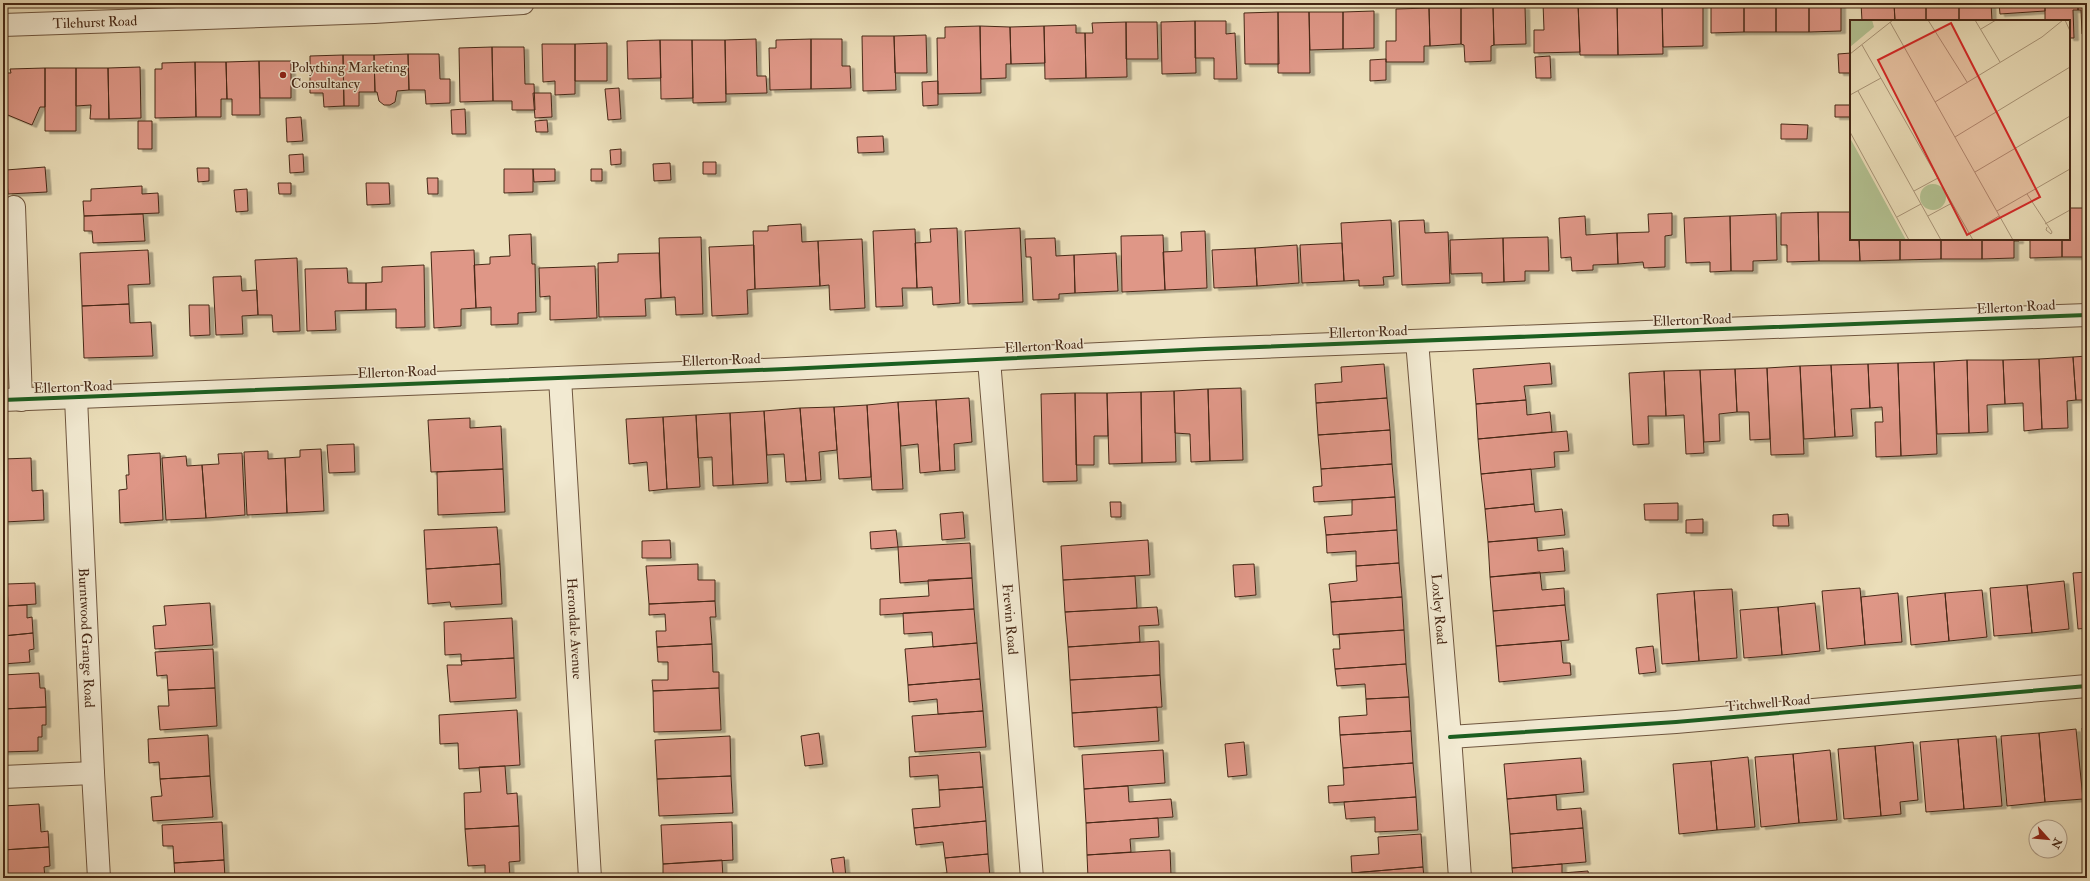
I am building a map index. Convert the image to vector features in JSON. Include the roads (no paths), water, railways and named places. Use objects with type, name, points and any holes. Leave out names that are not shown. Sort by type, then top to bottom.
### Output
[{"type":"street","name":"Tilehurst Road","points":[[3,25],[374,8],[523,3]]},
{"type":"street","points":[[12,400],[14,207]]},
{"type":"street","name":"Ellerton Road","points":[[12,400],[1417,341],[2087,315]]},
{"type":"street","name":"Loxley Road","points":[[1417,341],[1450,737],[1460,878]]},
{"type":"street","name":"Frewin Road","points":[[989,360],[1032,878]]},
{"type":"street","name":"Herondale Avenue","points":[[560,378],[590,878]]},
{"type":"street","name":"Burntwood Grange Road","points":[[76,398],[92,773],[99,878]]},
{"type":"street","name":"Titchwell Road","points":[[1450,737],[1676,722],[2087,686]]},
{"type":"street","points":[[3,777],[92,773]]},
{"type":"place","name":"Polything Marketing Consultancy","points":[[283,75]]}]
